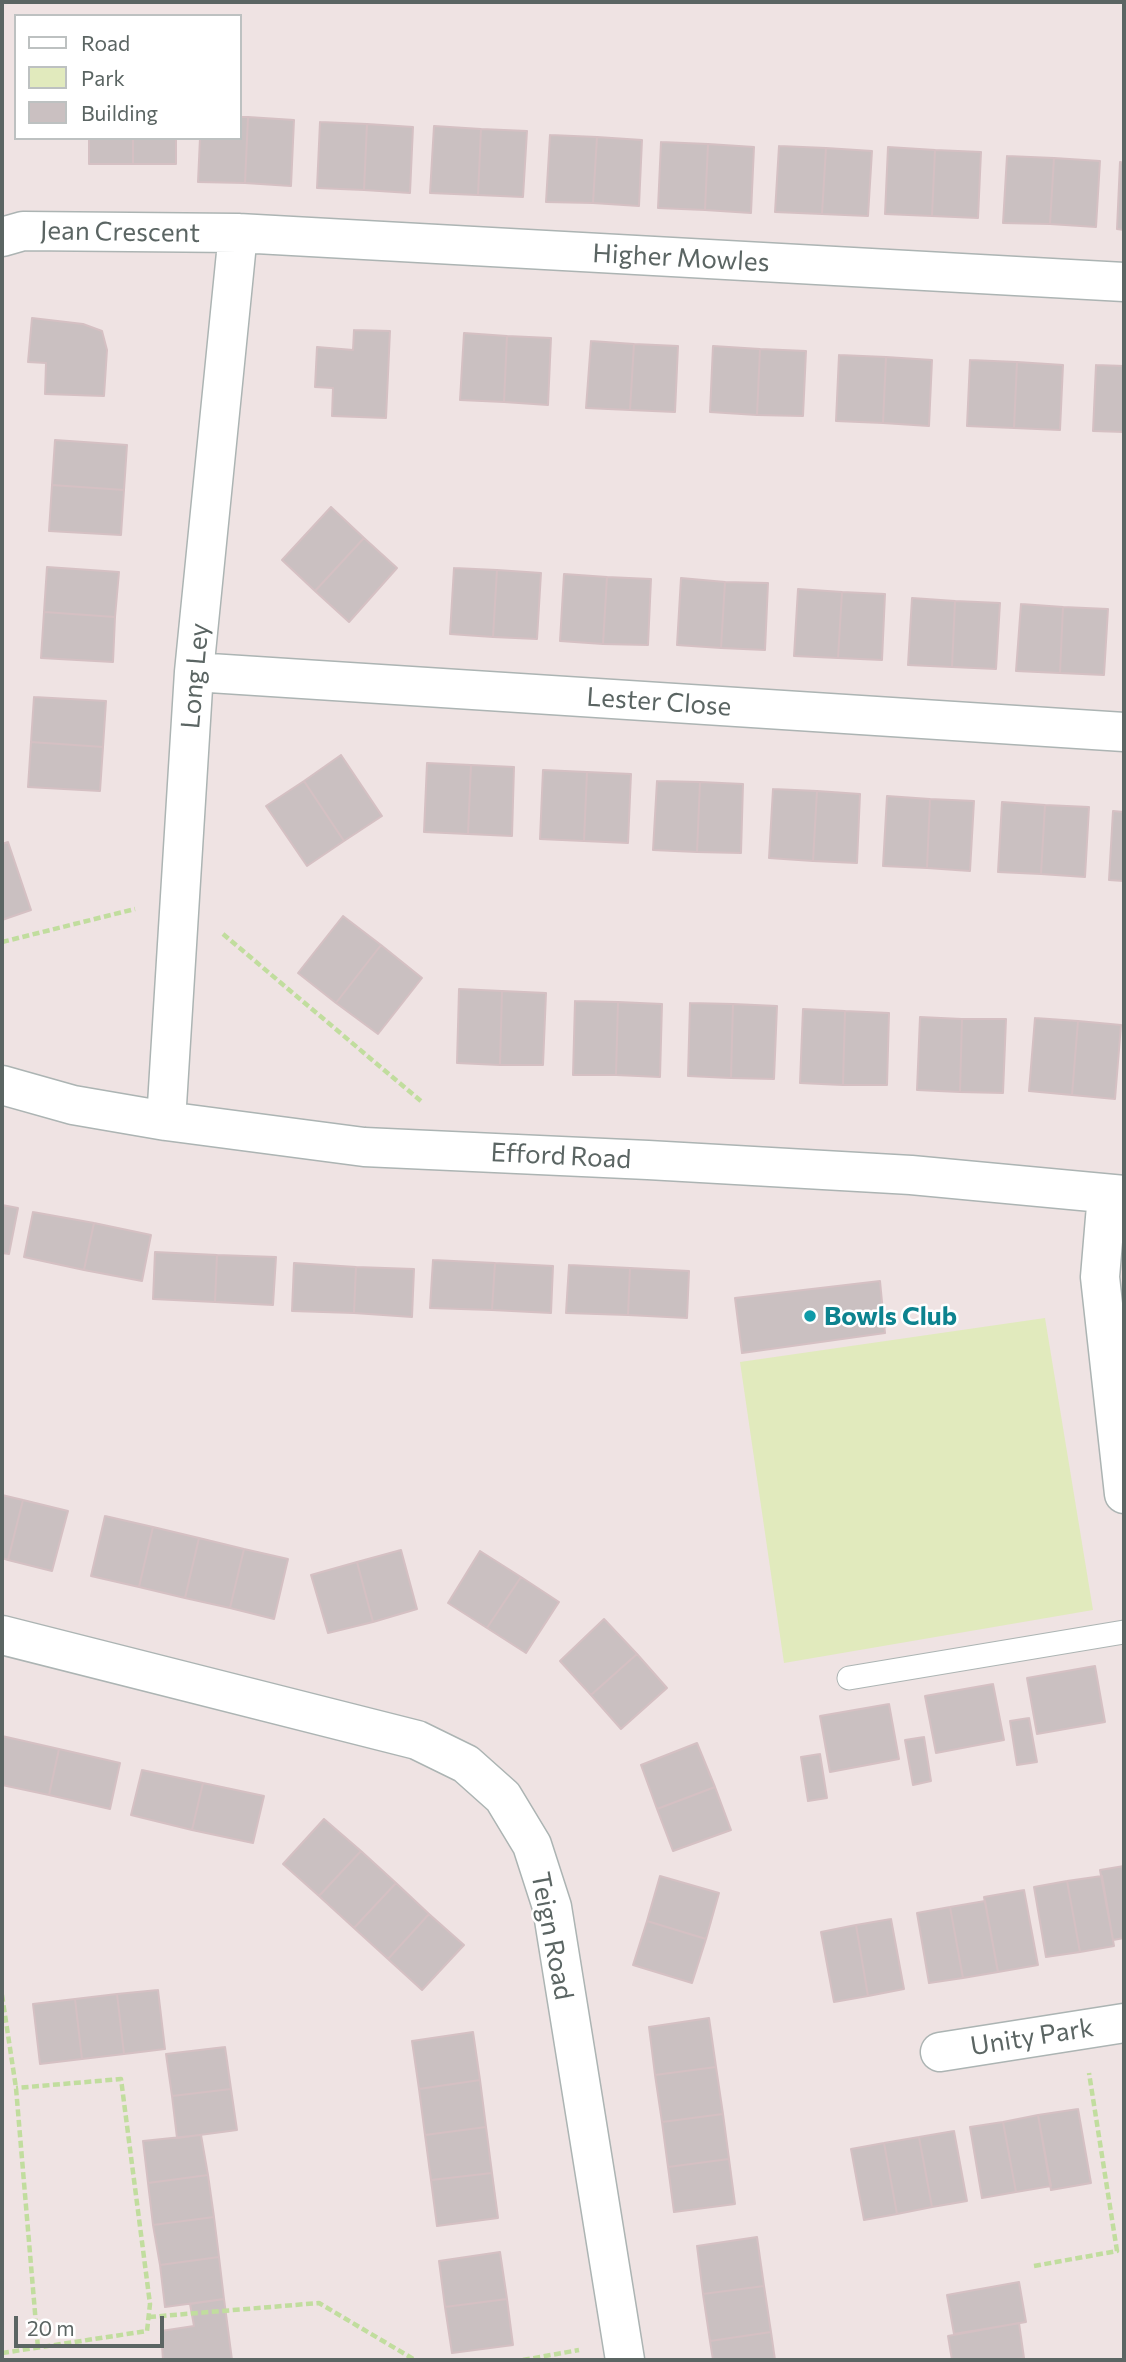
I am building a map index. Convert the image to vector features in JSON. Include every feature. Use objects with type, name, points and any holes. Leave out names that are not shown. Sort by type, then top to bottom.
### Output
[{"type":"street","name":"Jean Crescent","points":[[2,237],[23,231],[238,233]]},
{"type":"street","name":"Higher Mowles","points":[[238,233],[1124,282]]},
{"type":"street","name":"Long Ley","points":[[166,1121],[194,672],[238,233]]},
{"type":"street","name":"Lester Close","points":[[194,672],[1124,732]]},
{"type":"street","name":"Efford Road","points":[[2,1085],[73,1105],[166,1121],[364,1147],[911,1175],[1116,1195]]},
{"type":"street","points":[[1116,1195],[1100,1277],[1124,1494]]},
{"type":"street","name":"Teign Road","points":[[2,1635],[417,1740],[466,1764],[503,1797],[533,1845],[552,1907],[623,2351]]},
{"type":"street","name":"Unity Park","points":[[940,2052],[1124,2023]]},
{"type":"lane","points":[[849,1678],[1124,1632]]},
{"type":"path","points":[[2,942],[181,898],[430,1108]]},
{"type":"path","points":[[2,1995],[16,2088],[38,2347]]},
{"type":"path","points":[[1034,2266],[1117,2252],[1091,2080],[1080,2030]]},
{"type":"path","points":[[2,2353],[147,2331],[150,2304],[121,2079],[16,2088]]},
{"type":"path","points":[[149,2318],[319,2303],[415,2360]]},
{"type":"path","points":[[523,2360],[623,2351]]},
{"type":"green space","points":[[1045,1318],[1093,1610],[784,1663],[740,1362]]},
{"type":"building","points":[[242,117],[248,117],[245,183],[198,182],[200,140],[242,140]]},
{"type":"building","points":[[248,117],[294,120],[291,186],[245,183]]},
{"type":"building","points":[[320,122],[367,124],[364,190],[317,188]]},
{"type":"building","points":[[367,124],[413,127],[410,193],[364,190]]},
{"type":"building","points":[[434,126],[481,129],[478,195],[430,193]]},
{"type":"building","points":[[481,129],[527,131],[523,197],[478,195]]},
{"type":"building","points":[[550,135],[597,137],[593,203],[546,202]]},
{"type":"building","points":[[597,137],[642,140],[639,206],[593,203]]},
{"type":"building","points":[[89,140],[133,140],[133,164],[89,164]]},
{"type":"building","points":[[133,140],[176,140],[176,164],[133,164]]},
{"type":"building","points":[[661,142],[708,144],[705,210],[658,208]]},
{"type":"building","points":[[708,144],[754,147],[751,213],[705,210]]},
{"type":"building","points":[[779,146],[826,148],[822,214],[775,212]]},
{"type":"building","points":[[888,147],[935,150],[932,216],[885,214]]},
{"type":"building","points":[[826,148],[872,151],[868,216],[822,214]]},
{"type":"building","points":[[935,150],[981,152],[978,218],[932,216]]},
{"type":"building","points":[[1007,156],[1054,158],[1050,224],[1003,223]]},
{"type":"building","points":[[1054,158],[1100,161],[1096,227],[1050,224]]},
{"type":"building","points":[[1120,162],[1124,163],[1124,230],[1117,229]]},
{"type":"building","points":[[32,318],[83,324],[102,331],[107,350],[104,396],[45,394],[46,363],[28,362]]},
{"type":"building","points":[[354,330],[390,331],[386,418],[332,416],[333,388],[315,387],[317,347],[353,350]]},
{"type":"building","points":[[464,333],[507,336],[504,402],[460,400]]},
{"type":"building","points":[[507,336],[551,338],[548,405],[504,402]]},
{"type":"building","points":[[591,341],[634,344],[630,410],[586,408]]},
{"type":"building","points":[[634,344],[678,346],[675,412],[630,410]]},
{"type":"building","points":[[713,346],[760,349],[757,415],[710,412]]},
{"type":"building","points":[[760,349],[806,351],[803,416],[757,415]]},
{"type":"building","points":[[839,355],[886,357],[883,423],[836,421]]},
{"type":"building","points":[[886,357],[932,360],[929,426],[883,423]]},
{"type":"building","points":[[970,360],[1017,362],[1014,428],[967,426]]},
{"type":"building","points":[[1017,362],[1063,365],[1060,430],[1014,428]]},
{"type":"building","points":[[1096,365],[1124,366],[1124,432],[1093,431]]},
{"type":"building","points":[[55,440],[127,445],[124,490],[52,485]]},
{"type":"building","points":[[52,485],[124,490],[121,535],[49,531]]},
{"type":"building","points":[[331,507],[364,538],[315,591],[282,560]]},
{"type":"building","points":[[364,538],[397,568],[349,622],[315,591]]},
{"type":"building","points":[[47,567],[119,572],[115,617],[44,612]]},
{"type":"building","points":[[454,568],[497,570],[493,637],[450,634]]},
{"type":"building","points":[[497,570],[541,573],[537,639],[493,637]]},
{"type":"building","points":[[564,574],[607,577],[603,644],[560,641]]},
{"type":"building","points":[[607,577],[651,579],[648,645],[603,644]]},
{"type":"building","points":[[681,578],[725,582],[721,648],[677,645]]},
{"type":"building","points":[[725,582],[768,583],[765,650],[721,648]]},
{"type":"building","points":[[798,589],[842,592],[838,658],[794,656]]},
{"type":"building","points":[[842,592],[885,594],[882,660],[838,658]]},
{"type":"building","points":[[912,598],[955,601],[952,667],[908,665]]},
{"type":"building","points":[[955,601],[1000,603],[996,669],[952,667]]},
{"type":"building","points":[[1021,604],[1063,607],[1060,673],[1016,671]]},
{"type":"building","points":[[1063,607],[1108,609],[1104,675],[1060,673]]},
{"type":"building","points":[[44,612],[115,617],[113,662],[41,658]]},
{"type":"building","points":[[34,697],[106,701],[103,747],[31,742]]},
{"type":"building","points":[[31,742],[103,747],[100,791],[28,787]]},
{"type":"building","points":[[341,755],[382,816],[344,841],[304,781]]},
{"type":"building","points":[[427,763],[471,765],[468,834],[424,832]]},
{"type":"building","points":[[471,765],[514,767],[512,836],[468,834]]},
{"type":"building","points":[[543,770],[587,772],[584,841],[540,839]]},
{"type":"building","points":[[587,772],[631,774],[628,843],[584,841]]},
{"type":"building","points":[[304,781],[344,841],[307,866],[266,806]]},
{"type":"building","points":[[657,781],[700,782],[697,852],[653,850]]},
{"type":"building","points":[[700,782],[743,784],[741,853],[697,852]]},
{"type":"building","points":[[773,789],[817,791],[813,861],[769,858]]},
{"type":"building","points":[[817,791],[860,794],[857,863],[813,861]]},
{"type":"building","points":[[887,796],[930,799],[927,868],[883,866]]},
{"type":"building","points":[[930,799],[974,801],[970,871],[927,868]]},
{"type":"building","points":[[1002,802],[1045,805],[1041,874],[998,872]]},
{"type":"building","points":[[1045,805],[1089,807],[1085,877],[1041,874]]},
{"type":"building","points":[[1113,811],[1124,812],[1124,881],[1109,880]]},
{"type":"building","points":[[8,842],[31,910],[2,920],[2,844]]},
{"type":"building","points":[[343,916],[381,945],[336,1003],[298,973]]},
{"type":"building","points":[[381,945],[422,978],[378,1034],[336,1003]]},
{"type":"building","points":[[459,989],[502,991],[500,1065],[457,1063]]},
{"type":"building","points":[[502,991],[546,993],[543,1065],[500,1065]]},
{"type":"building","points":[[575,1001],[618,1002],[616,1075],[573,1075]]},
{"type":"building","points":[[618,1002],[662,1004],[660,1077],[616,1075]]},
{"type":"building","points":[[690,1003],[733,1004],[731,1078],[688,1076]]},
{"type":"building","points":[[733,1004],[777,1006],[774,1079],[731,1078]]},
{"type":"building","points":[[803,1009],[845,1011],[843,1085],[800,1083]]},
{"type":"building","points":[[845,1011],[889,1013],[887,1085],[843,1085]]},
{"type":"building","points":[[920,1017],[962,1019],[960,1092],[917,1090]]},
{"type":"building","points":[[1035,1018],[1078,1021],[1072,1095],[1029,1091]]},
{"type":"building","points":[[962,1019],[1006,1019],[1003,1093],[960,1092]]},
{"type":"building","points":[[1078,1021],[1121,1025],[1115,1099],[1072,1095]]},
{"type":"building","points":[[2,1205],[18,1208],[9,1254],[2,1253]]},
{"type":"building","points":[[33,1212],[94,1223],[84,1270],[24,1257]]},
{"type":"building","points":[[94,1223],[151,1235],[142,1281],[84,1270]]},
{"type":"building","points":[[155,1252],[217,1255],[215,1302],[153,1299]]},
{"type":"building","points":[[217,1255],[276,1257],[273,1305],[215,1302]]},
{"type":"building","points":[[433,1260],[495,1263],[492,1310],[430,1308]]},
{"type":"building","points":[[294,1263],[356,1267],[354,1313],[292,1311]]},
{"type":"building","points":[[495,1263],[553,1266],[551,1313],[492,1310]]},
{"type":"building","points":[[569,1265],[630,1268],[628,1315],[566,1313]]},
{"type":"building","points":[[356,1267],[414,1269],[412,1317],[354,1313]]},
{"type":"building","points":[[630,1268],[689,1271],[687,1318],[628,1315]]},
{"type":"building","name":"Bowls Club","points":[[880,1281],[885,1333],[742,1353],[735,1298]]},
{"type":"building","points":[[2,1495],[23,1500],[8,1560],[2,1558]]},
{"type":"building","points":[[23,1500],[68,1511],[52,1571],[8,1560]]},
{"type":"building","points":[[105,1516],[153,1527],[139,1587],[91,1576]]},
{"type":"building","points":[[153,1527],[199,1538],[185,1598],[139,1587]]},
{"type":"building","points":[[199,1538],[244,1549],[230,1608],[185,1598]]},
{"type":"building","points":[[244,1549],[288,1559],[274,1619],[230,1608]]},
{"type":"building","points":[[401,1550],[417,1609],[373,1622],[357,1562]]},
{"type":"building","points":[[480,1551],[521,1577],[487,1628],[448,1603]]},
{"type":"building","points":[[357,1562],[373,1622],[328,1633],[311,1575]]},
{"type":"building","points":[[521,1577],[559,1602],[526,1653],[487,1628]]},
{"type":"building","points":[[604,1619],[637,1654],[591,1695],[560,1661]]},
{"type":"building","points":[[637,1654],[667,1688],[621,1729],[591,1695]]},
{"type":"building","points":[[1095,1666],[1105,1722],[1037,1734],[1027,1678]]},
{"type":"building","points":[[993,1684],[1004,1740],[936,1753],[925,1696]]},
{"type":"building","points":[[889,1704],[899,1759],[830,1772],[820,1716]]},
{"type":"building","points":[[1029,1718],[1037,1762],[1017,1765],[1010,1721]]},
{"type":"building","points":[[2,1736],[59,1749],[49,1795],[2,1785]]},
{"type":"building","points":[[924,1737],[931,1781],[913,1785],[905,1740]]},
{"type":"building","points":[[697,1743],[715,1787],[657,1809],[641,1765]]},
{"type":"building","points":[[59,1749],[120,1763],[110,1809],[49,1795]]},
{"type":"building","points":[[820,1754],[827,1798],[808,1801],[801,1757]]},
{"type":"building","points":[[142,1770],[203,1783],[192,1830],[131,1815]]},
{"type":"building","points":[[203,1783],[264,1796],[253,1843],[192,1830]]},
{"type":"building","points":[[715,1787],[731,1830],[673,1851],[657,1809]]},
{"type":"building","points":[[324,1819],[361,1851],[319,1896],[283,1864]]},
{"type":"building","points":[[361,1851],[396,1883],[354,1928],[319,1896]]},
{"type":"building","points":[[1124,1866],[1124,1938],[1113,1940],[1100,1870]]},
{"type":"building","points":[[660,1876],[719,1893],[706,1939],[647,1921]]},
{"type":"building","points":[[1102,1876],[1114,1946],[1080,1952],[1067,1881]]},
{"type":"building","points":[[1067,1881],[1080,1952],[1046,1957],[1034,1887]]},
{"type":"building","points":[[396,1883],[429,1914],[388,1959],[354,1928]]},
{"type":"building","points":[[1024,1890],[1038,1965],[998,1972],[984,1897]]},
{"type":"building","points":[[985,1901],[998,1972],[963,1978],[950,1907]]},
{"type":"building","points":[[950,1907],[963,1978],[929,1983],[917,1913]]},
{"type":"building","points":[[429,1914],[464,1945],[422,1990],[388,1959]]},
{"type":"building","points":[[891,1919],[904,1989],[868,1996],[856,1925]]},
{"type":"building","points":[[647,1921],[706,1939],[692,1983],[633,1965]]},
{"type":"building","points":[[856,1925],[868,1996],[834,2002],[821,1932]]},
{"type":"building","points":[[158,1990],[165,2049],[124,2054],[117,1994]]},
{"type":"building","points":[[117,1994],[124,2054],[82,2059],[75,1999]]},
{"type":"building","points":[[75,1999],[82,2059],[40,2064],[33,2004]]},
{"type":"building","points":[[709,2018],[716,2067],[655,2075],[649,2027]]},
{"type":"building","points":[[473,2032],[480,2080],[419,2089],[412,2041]]},
{"type":"building","points":[[225,2047],[231,2089],[172,2096],[166,2054]]},
{"type":"building","points":[[716,2067],[723,2114],[662,2122],[655,2075]]},
{"type":"building","points":[[480,2080],[486,2127],[425,2135],[419,2089]]},
{"type":"building","points":[[231,2089],[237,2130],[177,2138],[172,2096]]},
{"type":"building","points":[[1078,2109],[1091,2183],[1051,2190],[1038,2115]]},
{"type":"building","points":[[723,2114],[729,2159],[668,2167],[662,2122]]},
{"type":"building","points":[[1038,2115],[1051,2186],[1016,2192],[1003,2122]]},
{"type":"building","points":[[1003,2122],[1016,2192],[982,2198],[970,2127]]},
{"type":"building","points":[[486,2127],[492,2173],[431,2180],[425,2135]]},
{"type":"building","points":[[954,2131],[967,2201],[932,2207],[919,2137]]},
{"type":"building","points":[[201,2135],[208,2175],[148,2183],[143,2141]]},
{"type":"building","points":[[919,2137],[932,2207],[897,2214],[884,2143]]},
{"type":"building","points":[[884,2143],[897,2214],[864,2220],[851,2149]]},
{"type":"building","points":[[729,2159],[735,2204],[674,2212],[668,2167]]},
{"type":"building","points":[[492,2173],[498,2218],[437,2226],[431,2180]]},
{"type":"building","points":[[208,2175],[214,2217],[153,2225],[148,2183]]},
{"type":"building","points":[[214,2217],[219,2257],[160,2265],[153,2225]]},
{"type":"building","points":[[757,2237],[764,2286],[703,2294],[697,2246]]},
{"type":"building","points":[[500,2252],[507,2299],[445,2307],[439,2261]]},
{"type":"building","points":[[219,2257],[224,2299],[165,2307],[160,2265]]},
{"type":"building","points":[[1019,2282],[1026,2322],[954,2334],[947,2295]]},
{"type":"building","points":[[764,2286],[771,2332],[710,2341],[703,2294]]},
{"type":"building","points":[[224,2299],[232,2360],[163,2360],[161,2331],[194,2326],[190,2304]]},
{"type":"building","points":[[507,2299],[513,2345],[452,2353],[445,2307]]},
{"type":"building","points":[[1019,2323],[1024,2358],[952,2360],[948,2336]]},
{"type":"building","points":[[771,2332],[775,2360],[713,2360],[710,2341]]},
{"type":"place","name":"Bowls Club","points":[[810,1316]]}]
